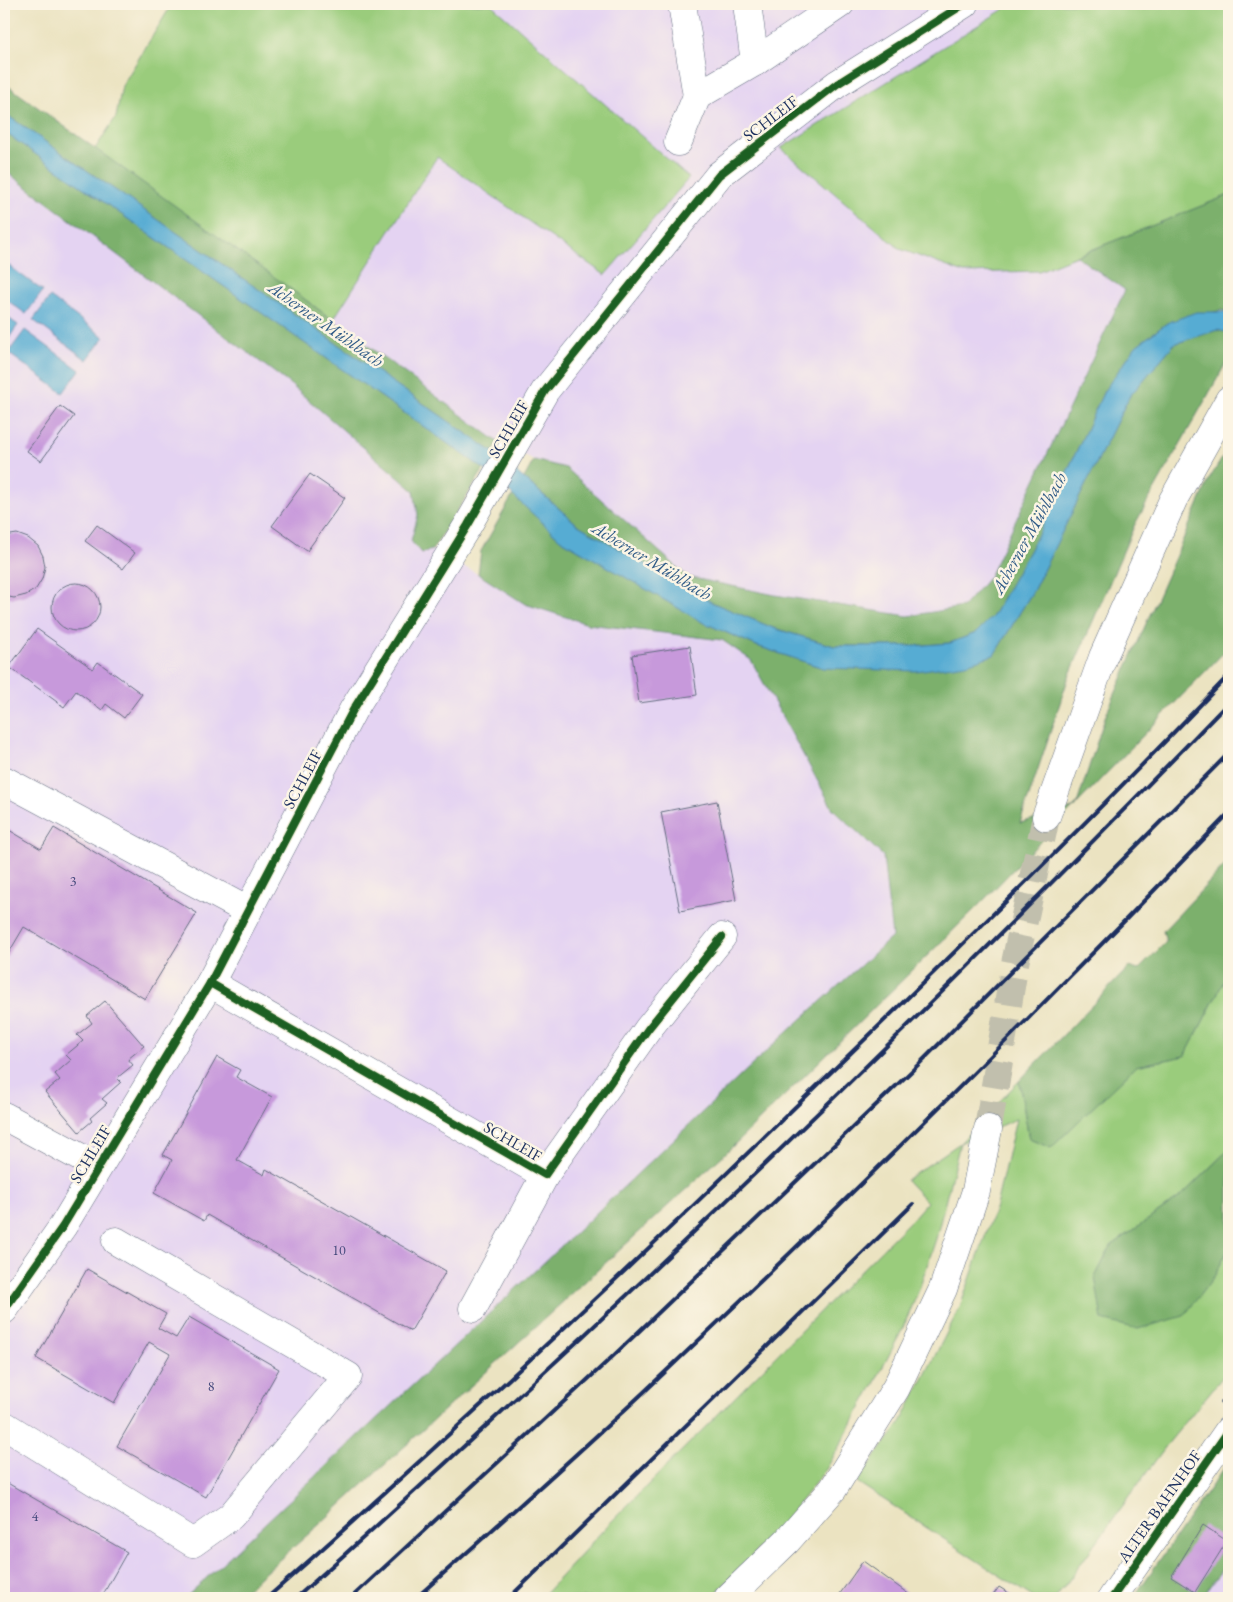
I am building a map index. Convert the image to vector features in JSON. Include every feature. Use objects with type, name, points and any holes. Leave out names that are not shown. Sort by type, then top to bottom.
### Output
[{"type":"street","points":[[678,142],[697,96],[682,4]]},
{"type":"street","points":[[747,4],[755,62]]},
{"type":"street","points":[[697,96],[755,62],[840,4]]},
{"type":"street","name":"SCHLEIF","points":[[4,1310],[62,1226],[210,983],[353,710],[468,525],[546,391],[718,175],[837,84],[964,4]]},
{"type":"street","points":[[1046,817],[1103,657],[1174,500],[1229,400]]},
{"type":"street","points":[[4,780],[248,911]]},
{"type":"street","name":"SCHLEIF","points":[[473,1308],[545,1175],[648,1028],[722,936]]},
{"type":"street","name":"SCHLEIF","points":[[210,983],[545,1175]]},
{"type":"street","points":[[4,1116],[98,1167]]},
{"type":"street","points":[[728,1598],[787,1541],[832,1489],[896,1388],[943,1289],[976,1191],[988,1129]]},
{"type":"street","points":[[4,1425],[193,1543],[231,1516],[348,1376],[116,1241]]},
{"type":"street","name":"ALTER BAHNHOF","points":[[1112,1598],[1229,1430]]},
{"type":"shaded area","points":[[491,4],[1012,4],[781,148],[900,249],[1039,271],[1076,256],[1125,290],[989,577],[963,607],[908,616],[775,595],[688,577],[566,468],[534,460],[498,442],[333,320],[437,157],[605,275],[688,178]]},
{"type":"shaded area","points":[[4,170],[291,385],[414,491],[418,515],[411,541],[421,553],[432,550],[478,574],[525,604],[588,624],[722,640],[751,660],[833,809],[883,856],[892,937],[775,1043],[570,1238],[185,1598],[4,1598]]},
{"type":"shaded area","points":[[1229,1560],[1229,1598],[1201,1598]]},
{"type":"green space","points":[[172,4],[491,4],[689,178],[605,275],[437,157],[333,320],[95,149],[116,117],[122,86]]},
{"type":"green space","points":[[1012,4],[1229,4],[1229,195],[1039,271],[964,273],[900,249],[781,148]]},
{"type":"green space","points":[[4,83],[291,289],[498,442],[493,452],[4,113]]},
{"type":"green space","points":[[4,132],[484,469],[432,550],[421,553],[411,541],[418,515],[414,491],[291,385],[4,170]]},
{"type":"green space","points":[[1229,195],[1229,312],[1222,310],[1167,323],[1136,346],[1104,391],[1039,533],[993,616],[976,633],[950,643],[912,646],[834,646],[773,628],[713,603],[578,525],[524,478],[534,460],[566,468],[688,577],[775,595],[908,616],[963,607],[989,577],[1125,290],[1076,256]]},
{"type":"green space","points":[[1217,330],[1229,333],[1229,358],[1135,524],[1068,679],[1020,823],[1073,808],[977,907],[729,1150],[321,1523],[236,1598],[185,1598],[570,1238],[775,1043],[892,937],[883,856],[833,809],[751,660],[722,640],[588,624],[525,604],[478,574],[481,551],[513,495],[560,539],[702,622],[757,646],[823,668],[994,655],[1033,591],[1129,397],[1174,344]]},
{"type":"green space","points":[[1229,447],[1229,647],[1077,804],[1105,717],[1210,478]]},
{"type":"green space","points":[[1229,861],[1229,971],[1185,1056],[1136,1066],[1051,1148],[1029,1139],[1019,1081],[1129,967],[1138,970],[1166,942],[1163,931]]},
{"type":"green space","points":[[1229,971],[1229,1149],[1180,1197],[1111,1246],[1215,1275],[1229,1248],[1229,1369],[1166,1446],[1056,1598],[1034,1598],[857,1482],[901,1422],[960,1307],[996,1206],[1016,1119],[960,1143],[1019,1081],[1029,1139],[1051,1147],[1136,1066],[1185,1056]]},
{"type":"green space","points":[[960,1143],[936,1239],[919,1290],[902,1330],[827,1468],[783,1523],[710,1598],[541,1598],[606,1527],[914,1217],[927,1202],[906,1180]]},
{"type":"green space","points":[[1229,1149],[1229,1248],[1215,1275],[1184,1316],[1138,1329],[1102,1320],[1095,1277],[1111,1246],[1180,1197]]},
{"type":"green space","points":[[1229,1461],[1229,1560],[1201,1598],[1133,1598]]},
{"type":"water","points":[[4,113],[493,452],[578,525],[713,603],[773,628],[834,646],[912,646],[950,643],[976,633],[993,616],[1039,533],[1104,391],[1136,346],[1167,323],[1196,312],[1229,312],[1229,333],[1217,330],[1174,344],[1129,397],[1033,591],[994,655],[966,664],[916,671],[823,668],[757,646],[702,622],[560,539],[484,469],[4,132]]},
{"type":"water","points":[[4,262],[43,291],[26,314],[4,298]]},
{"type":"water","points":[[50,297],[104,337],[87,360],[33,320]]},
{"type":"water","points":[[4,315],[18,325],[4,345]]},
{"type":"water","points":[[25,330],[80,370],[63,393],[8,353]]},
{"type":"building","points":[[60,406],[74,416],[41,461],[27,451]]},
{"type":"building","points":[[310,474],[345,498],[307,551],[272,526]]},
{"type":"building","points":[[97,525],[135,553],[123,569],[85,541]]},
{"type":"building","points":[[17,534],[28,538],[38,546],[43,556],[45,567],[42,579],[36,589],[26,595],[14,598],[4,596],[4,536]]},
{"type":"building","points":[[76,583],[85,585],[93,590],[98,598],[100,607],[98,616],[93,624],[85,629],[76,631],[67,629],[59,624],[54,616],[52,607],[54,598],[59,590],[67,585]]},
{"type":"building","points":[[37,629],[93,669],[98,662],[142,694],[124,718],[106,704],[102,710],[76,691],[64,707],[9,667]]},
{"type":"building","points":[[690,646],[697,695],[639,703],[632,655]]},
{"type":"building","points":[[717,801],[736,900],[680,911],[661,812]]},
{"type":"building","points":[[4,827],[41,849],[54,828],[197,913],[145,999],[24,927],[4,961]]},
{"type":"building","points":[[105,1001],[144,1046],[128,1059],[133,1065],[117,1078],[121,1082],[102,1099],[107,1103],[90,1118],[92,1121],[79,1132],[45,1092],[60,1080],[55,1074],[71,1060],[66,1055],[83,1041],[77,1035],[92,1023],[87,1016]]},
{"type":"building","points":[[217,1057],[240,1070],[236,1077],[272,1097],[237,1160],[264,1175],[266,1169],[446,1271],[411,1331],[207,1215],[204,1221],[154,1193],[172,1160],[163,1155]]},
{"type":"building","points":[[87,1269],[166,1314],[158,1328],[176,1338],[189,1317],[279,1369],[206,1497],[117,1446],[170,1354],[149,1342],[114,1403],[36,1358]]},
{"type":"building","points":[[4,1481],[127,1552],[101,1598],[4,1598]]},
{"type":"building","points":[[1203,1525],[1227,1541],[1195,1592],[1171,1577]]},
{"type":"building","points":[[863,1561],[914,1598],[837,1598]]},
{"type":"building","points":[[999,1587],[1017,1598],[991,1598]]},
{"type":"tunnel","points":[[988,1129],[1014,968],[1046,817]]},
{"type":"railway","points":[[267,1598],[467,1418],[728,1172],[1013,895],[1229,675]]},
{"type":"railway","points":[[296,1598],[535,1381],[771,1159],[1002,932],[1229,702]]},
{"type":"railway","points":[[351,1598],[610,1359],[919,1064],[1229,753]]},
{"type":"railway","points":[[416,1598],[616,1418],[793,1250],[1086,961],[1229,813]]},
{"type":"railway","points":[[509,1598],[913,1204]]},
{"type":"cycle path","points":[[4,1310],[63,1226],[210,983],[353,710],[468,525],[545,391],[719,175],[837,84],[964,4]]},
{"type":"cycle path","points":[[210,983],[545,1175],[648,1029],[722,937]]},
{"type":"cycle path","points":[[1112,1598],[1229,1430]]},
{"type":"water label","name":"Acherner Mühlbach","points":[[326,324]]},
{"type":"water label","name":"Acherner Mühlbach","points":[[1029,533]]},
{"type":"water label","name":"Acherner Mühlbach","points":[[652,561]]}]
